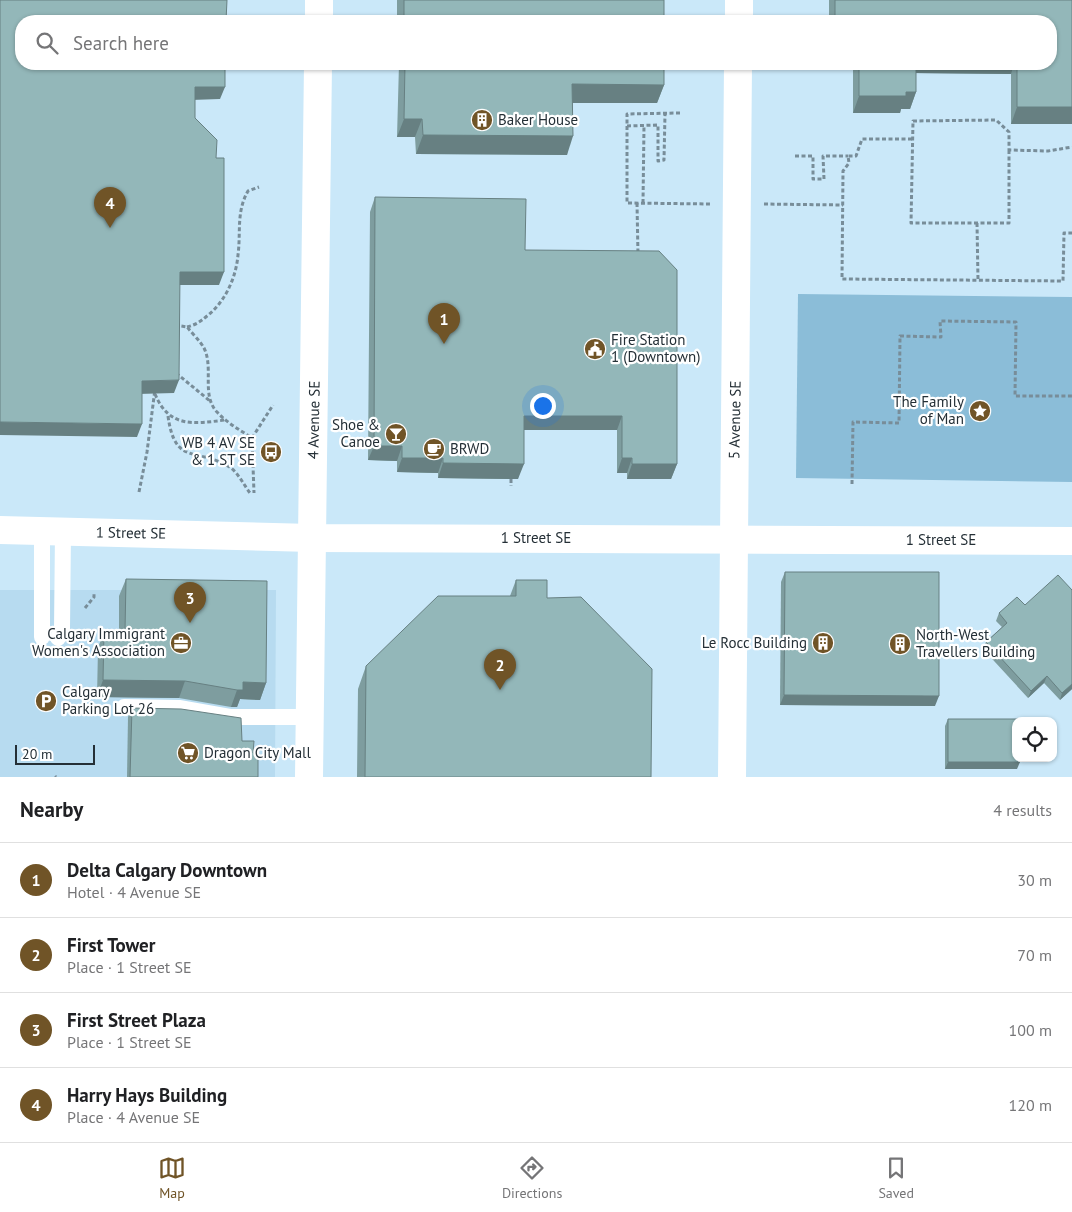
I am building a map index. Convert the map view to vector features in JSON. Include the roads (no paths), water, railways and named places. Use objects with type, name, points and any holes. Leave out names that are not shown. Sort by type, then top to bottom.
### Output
[{"type":"main road","points":[[319,0],[319,15]]},
{"type":"main road","points":[[739,0],[739,15]]},
{"type":"main road","name":"4 Avenue SE","points":[[309,777],[318,70]]},
{"type":"main road","name":"5 Avenue SE","points":[[732,777],[738,70]]},
{"type":"main road","name":"1 Street SE","points":[[0,530],[312,538],[1072,541]]},
{"type":"lane","points":[[50,637],[53,532]]},
{"type":"lane","points":[[124,707],[179,708],[230,717],[309,717]]},
{"type":"place","name":"Baker House","points":[[482,120]]},
{"type":"place","name":"Harry Hays Building","points":[[110,228]]},
{"type":"place","name":"Delta Calgary Downtown","points":[[444,344]]},
{"type":"place","name":"Fire Station 1 (Downtown)","points":[[595,349]]},
{"type":"place","name":"The Family of Man","points":[[980,411]]},
{"type":"place","name":"Shoe & Canoe","points":[[396,434]]},
{"type":"place","name":"BRWD","points":[[434,449]]},
{"type":"place","name":"WB 4 AV SE & 1 ST SE","points":[[271,452]]},
{"type":"place","name":"First Street Plaza","points":[[190,623]]},
{"type":"place","name":"Calgary Immigrant Women's Association","points":[[181,643]]},
{"type":"place","name":"Le Rocc Building","points":[[823,643]]},
{"type":"place","name":"North-West Travellers Building","points":[[900,644]]},
{"type":"place","name":"First Tower","points":[[500,690]]},
{"type":"place","name":"Calgary Parking Lot 26","points":[[46,701]]},
{"type":"place","name":"Dragon City Mall","points":[[188,753]]}]
